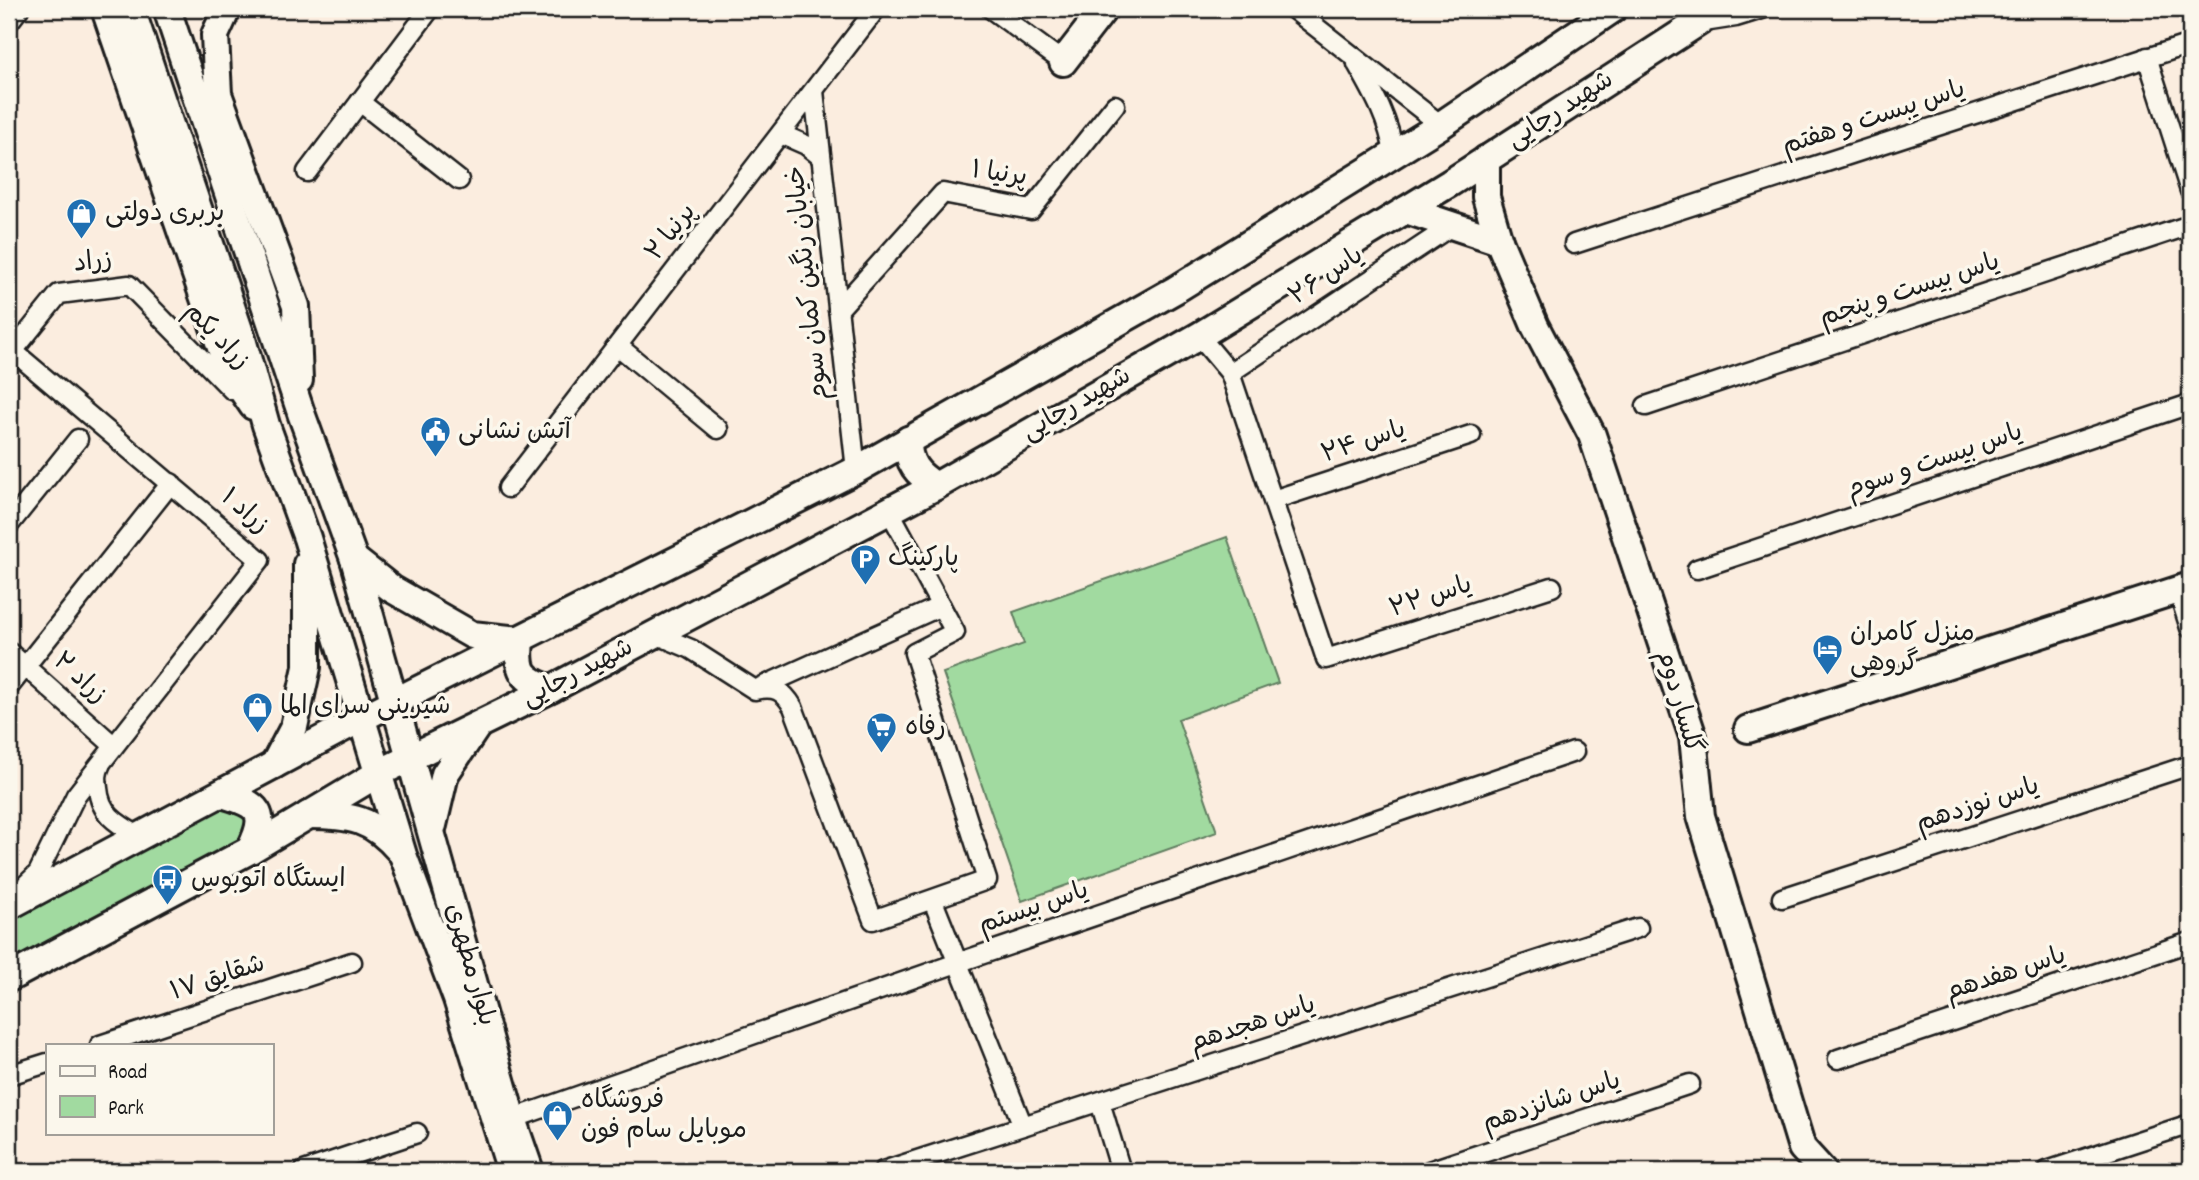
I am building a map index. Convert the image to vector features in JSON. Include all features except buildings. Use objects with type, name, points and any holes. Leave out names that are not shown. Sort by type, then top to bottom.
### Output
[{"type":"street","points":[[9,22],[19,9]]},
{"type":"street","points":[[105,9],[229,371],[265,425]]},
{"type":"street","points":[[131,9],[242,339],[265,425]]},
{"type":"street","name":"بلوار مطهری","points":[[167,9],[301,413],[354,559],[512,1119],[530,1171]]},
{"type":"street","points":[[227,9],[215,35],[218,94],[296,306],[301,413]]},
{"type":"street","points":[[307,172],[430,9]]},
{"type":"street","name":"پرنیا ۲","points":[[508,488],[876,9]]},
{"type":"street","points":[[991,9],[1063,62],[1104,9]]},
{"type":"street","points":[[1293,9],[1441,125]]},
{"type":"street","name":"شهید رجایی","points":[[362,718],[856,470],[1175,290],[1441,125],[1613,9]]},
{"type":"street","points":[[1708,16],[1736,17],[1762,9]]},
{"type":"street","name":"شهید رجایی","points":[[379,773],[551,689],[936,486],[1199,336],[1406,210],[1708,16]]},
{"type":"street","name":"یاس یبست و هفتم","points":[[1574,244],[2190,44]]},
{"type":"street","points":[[1352,55],[1382,108],[1391,131],[1394,154]]},
{"type":"street","points":[[2147,57],[2190,191]]},
{"type":"street","name":"خیابان رنگین کمان سوم","points":[[814,90],[856,470]]},
{"type":"street","points":[[360,102],[459,180]]},
{"type":"street","name":"پرنیا ۱","points":[[838,310],[943,192],[1031,210],[1115,105]]},
{"type":"street","points":[[780,134],[821,157]]},
{"type":"street","name":"گلسار دوم","points":[[1486,159],[1486,197],[1499,241],[1535,326],[1592,435],[1693,737],[1701,816],[1802,1148],[1823,1171]]},
{"type":"street","points":[[1406,210],[1499,241]]},
{"type":"street","name":"یاس ۲۶","points":[[1230,373],[1453,225]]},
{"type":"street","name":"یاس بیست و پنجم","points":[[1646,406],[2190,225]]},
{"type":"street","name":"زراد یکم","points":[[129,285],[265,425]]},
{"type":"street","name":"زراد","points":[[11,354],[59,294],[129,285]]},
{"type":"street","points":[[1199,336],[1230,373],[1273,500]]},
{"type":"street","points":[[618,346],[718,429]]},
{"type":"street","name":"زراد ۱","points":[[11,354],[260,560],[113,745]]},
{"type":"street","name":"یاس بیست و سوم","points":[[1697,569],[2190,404]]},
{"type":"street","name":"بلوار مطهری","points":[[265,425],[307,538],[403,855],[457,999],[511,1171]]},
{"type":"street","name":"یاس ۲۴","points":[[1273,500],[1471,435]]},
{"type":"street","points":[[9,525],[78,439]]},
{"type":"street","points":[[908,440],[912,467],[936,486]]},
{"type":"street","points":[[9,687],[170,483]]},
{"type":"street","name":"یاس ۲۲","points":[[1273,500],[1326,659],[1552,587]]},
{"type":"street","points":[[655,634],[691,649],[755,690],[769,687],[784,692],[793,707],[873,920],[987,880],[914,653],[955,632],[889,510]]},
{"type":"street","points":[[274,765],[294,727],[307,667],[307,538]]},
{"type":"street","points":[[354,559],[392,589],[472,635],[520,640],[518,660],[521,671],[531,682],[551,689]]},
{"type":"street","points":[[1748,729],[2184,588],[2190,628]]},
{"type":"street","points":[[755,690],[941,606]]},
{"type":"street","name":"زراد ۲","points":[[9,652],[113,745]]},
{"type":"street","points":[[9,906],[362,718]]},
{"type":"street","points":[[432,834],[434,813],[446,774],[480,722]]},
{"type":"street","points":[[113,745],[97,772],[98,794],[104,813],[140,836]]},
{"type":"street","points":[[9,901],[38,873],[76,795],[113,745]]},
{"type":"street","name":"یاس بیستم","points":[[512,1119],[1574,752]]},
{"type":"street","name":"یاس نوزدهم","points":[[1782,898],[2190,765]]},
{"type":"street","points":[[9,978],[250,850],[379,773]]},
{"type":"street","points":[[221,794],[247,801],[258,811],[261,829],[250,850]]},
{"type":"street","points":[[306,815],[336,815],[362,820],[386,834],[403,855]]},
{"type":"street","points":[[933,901],[1023,1126]]},
{"type":"street","name":"یاس هجدهم","points":[[883,1171],[1639,928]]},
{"type":"street","name":"یاس هفدهم","points":[[1838,1059],[2190,942]]},
{"type":"street","name":"شقایق ۱۷","points":[[103,1044],[352,962]]},
{"type":"street","points":[[9,1075],[46,1063]]},
{"type":"street","name":"یاس شانزدهم","points":[[1429,1171],[1690,1084]]},
{"type":"street","points":[[1100,1101],[1121,1171]]},
{"type":"street","points":[[2047,1171],[2190,1124]]},
{"type":"street","points":[[303,1171],[416,1133]]},
{"type":"green space","points":[[1227,537],[1278,683],[1178,719],[1217,832],[1022,901],[943,673],[1024,644],[1013,612]]},
{"type":"green space","points":[[221,794],[261,829],[9,978],[9,906]]},
{"type":"place","name":"بربری دولتی","points":[[82,241]]},
{"type":"place","name":"آتش نشانی","points":[[435,459]]},
{"type":"place","name":"پارکینگ","points":[[865,586]]},
{"type":"place","name":"منزل کامران گروهی","points":[[1827,676]]},
{"type":"place","name":"شیرینی سرای الما","points":[[257,734]]},
{"type":"place","name":"رفاه","points":[[882,755]]},
{"type":"place","name":"ایستگاه اتوبوس","points":[[168,907]]},
{"type":"place","name":"فروشگاه موبایل سام فون","points":[[558,1143]]}]
